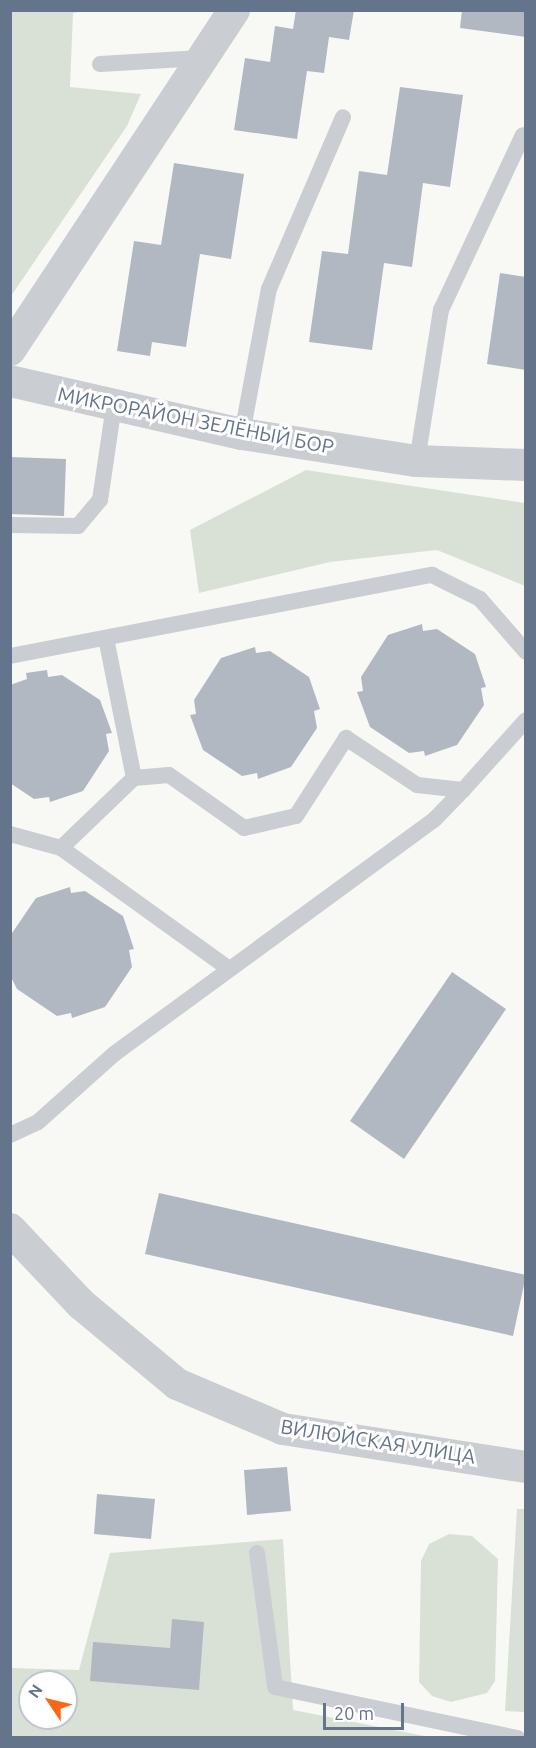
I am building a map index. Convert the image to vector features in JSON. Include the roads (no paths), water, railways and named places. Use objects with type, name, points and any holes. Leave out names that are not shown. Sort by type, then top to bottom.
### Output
[{"type":"street","points":[[10,350],[234,10]]},
{"type":"street","name":"МИКРОРАЙОН ЗЕЛЁНЫЙ БОР","points":[[10,381],[242,434],[417,461],[525,465]]},
{"type":"street","name":"ВИЛЮЙСКАЯ УЛИЦА","points":[[10,1229],[81,1304],[177,1384],[283,1430],[525,1467]]},
{"type":"lane","points":[[100,64],[201,58]]},
{"type":"lane","points":[[242,434],[269,289],[343,117]]},
{"type":"lane","points":[[417,461],[441,310],[523,135]]},
{"type":"lane","points":[[10,525],[78,526],[100,500],[114,405]]},
{"type":"lane","points":[[10,656],[432,575],[480,599],[525,652]]},
{"type":"lane","points":[[106,638],[134,778]]},
{"type":"lane","points":[[10,1135],[38,1122],[114,1054],[228,968],[434,820],[525,720]]},
{"type":"lane","points":[[61,848],[134,778],[169,775],[244,828],[296,816],[346,738],[417,785],[463,790]]},
{"type":"lane","points":[[10,834],[61,848],[228,968]]},
{"type":"lane","points":[[256,1553],[275,1688],[518,1737]]}]
